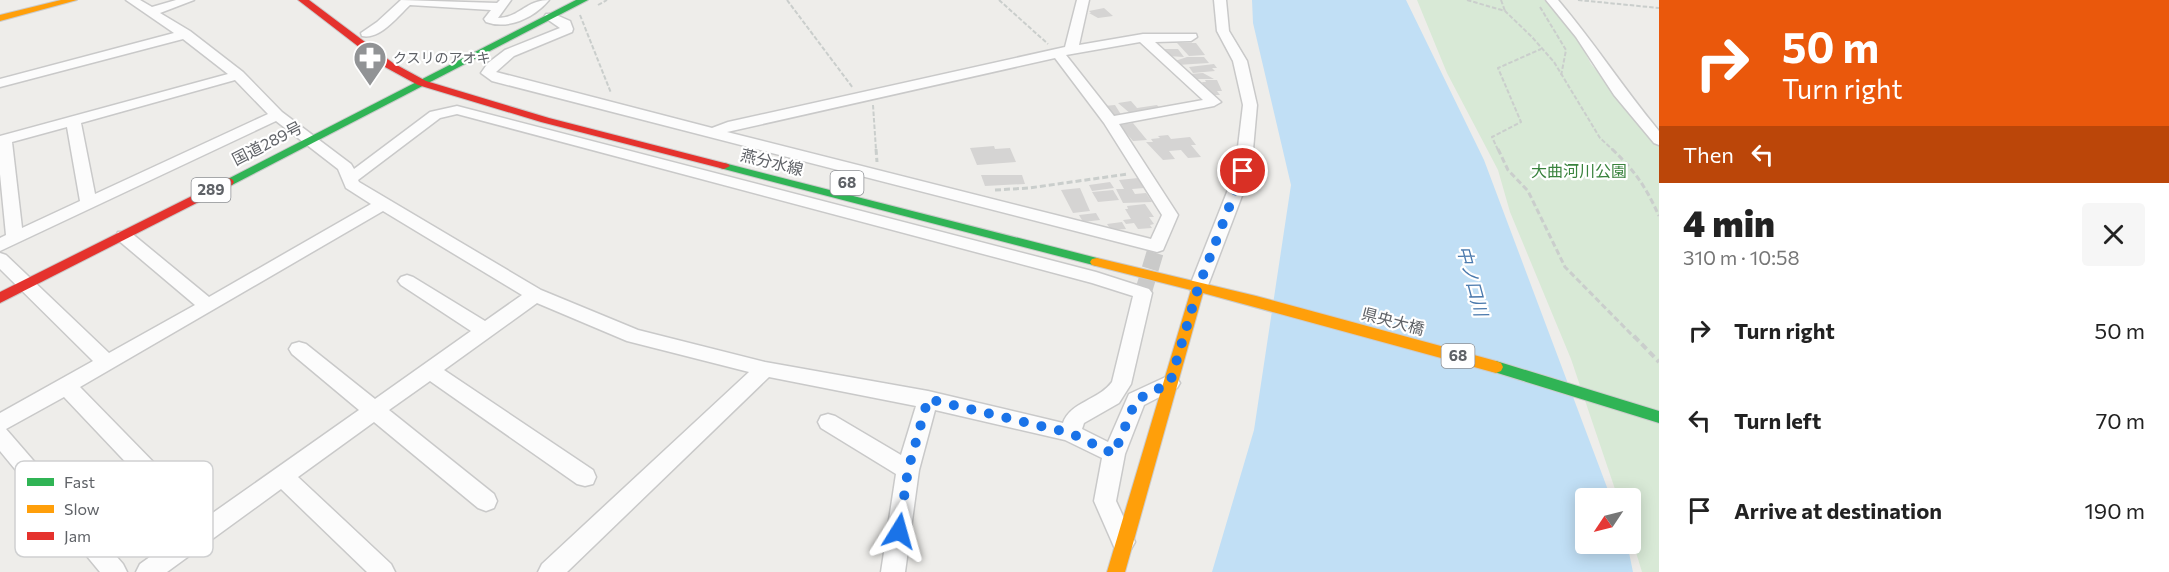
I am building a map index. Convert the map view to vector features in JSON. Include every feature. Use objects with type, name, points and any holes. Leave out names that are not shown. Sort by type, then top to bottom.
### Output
[{"type":"main road","points":[[0,18],[72,0]]},
{"type":"main road","points":[[303,0],[389,65],[422,83]]},
{"type":"main road","points":[[322,0],[386,45]]},
{"type":"main road","name":"国道289号","points":[[0,298],[309,139],[581,3]]},
{"type":"main road","points":[[423,66],[534,102]]},
{"type":"main road","name":"燕分水線","points":[[422,83],[545,120],[1198,288],[1256,294]]},
{"type":"main road","name":"燕分水線","points":[[709,140],[780,166],[1074,242]]},
{"type":"main road","points":[[1119,253],[1174,266]]},
{"type":"main road","name":"68","points":[[1210,275],[1256,294],[1324,305]]},
{"type":"main road","points":[[1116,572],[1198,288]]},
{"type":"main road","name":"県央大橋","points":[[1256,294],[1659,417]]},
{"type":"street","points":[[132,0],[185,34],[238,75],[277,115],[345,167],[352,185],[535,296],[634,336],[765,369],[928,399],[1070,433],[1114,454]]},
{"type":"street","points":[[150,12],[188,0]]},
{"type":"street","points":[[367,33],[381,25],[408,0],[504,4]]},
{"type":"street","points":[[504,4],[490,20],[507,21],[530,11],[543,0]]},
{"type":"street","points":[[1064,52],[1083,0]]},
{"type":"street","points":[[1198,288],[1210,275],[1243,171],[1250,105],[1240,61],[1223,31],[1220,0]]},
{"type":"street","points":[[1552,0],[1581,35],[1619,92],[1659,140]]},
{"type":"street","points":[[550,17],[566,24],[567,29],[519,48],[491,66],[488,73],[497,78],[617,109],[709,140],[878,175],[1157,246],[1170,215],[1064,52]]},
{"type":"street","points":[[0,83],[185,34]]},
{"type":"street","points":[[709,140],[728,126],[1064,52],[1143,38],[1191,37]]},
{"type":"street","points":[[1110,121],[1214,102],[1143,38]]},
{"type":"street","points":[[15,238],[2,141],[238,75]]},
{"type":"street","points":[[350,179],[435,115],[457,110],[1096,278],[1143,294],[1121,384],[1112,397],[1075,418],[1070,433]]},
{"type":"street","points":[[0,245],[277,115]]},
{"type":"street","points":[[73,121],[89,204]]},
{"type":"street","points":[[0,423],[208,306],[384,203]]},
{"type":"street","points":[[124,236],[208,306]]},
{"type":"street","points":[[0,259],[107,363]]},
{"type":"street","points":[[407,280],[486,332]]},
{"type":"street","points":[[213,526],[535,296]]},
{"type":"street","points":[[299,349],[486,501]]},
{"type":"street","points":[[550,572],[765,369]]},
{"type":"street","points":[[431,371],[585,477]]},
{"type":"street","points":[[1124,542],[1105,501],[1114,454],[1136,400],[1170,383]]},
{"type":"street","points":[[66,386],[138,461]]},
{"type":"street","points":[[893,572],[908,470],[928,399]]},
{"type":"street","points":[[828,422],[908,470]]},
{"type":"street","points":[[0,436],[21,461]]},
{"type":"street","points":[[283,477],[383,572]]},
{"type":"street","points":[[102,557],[115,572]]},
{"type":"street","points":[[148,572],[169,557]]},
{"type":"path","points":[[597,5],[606,0]]},
{"type":"path","points":[[787,0],[860,97],[873,100],[878,175]]},
{"type":"path","points":[[999,0],[1064,52]]},
{"type":"path","points":[[1467,0],[1505,11]]},
{"type":"path","points":[[1501,0],[1505,11],[1554,62],[1600,138],[1634,170],[1647,189],[1659,216]]},
{"type":"path","points":[[1578,0],[1659,8]]},
{"type":"path","points":[[1537,2],[1566,50],[1562,76]]},
{"type":"path","points":[[581,3],[579,14],[617,109]]},
{"type":"path","points":[[1541,49],[1498,68],[1521,122],[1492,137],[1508,170],[1528,191],[1565,267],[1659,362]]},
{"type":"path","points":[[994,190],[1029,188],[1144,172]]},
{"type":"green space","name":"大曲河川公園","points":[[1417,0],[1544,0],[1574,32],[1591,64],[1659,144],[1659,572],[1642,572],[1636,554],[1641,554],[1641,488],[1615,488],[1571,359],[1510,212],[1498,170],[1447,73]]},
{"type":"water","name":"中ノ口川","points":[[1252,0],[1406,0],[1484,160],[1607,488],[1575,488],[1575,554],[1629,554],[1633,572],[1212,572],[1254,430],[1291,185],[1253,23]]},
{"type":"building","points":[[1104,8],[1113,16],[1098,18],[1089,13],[1091,13],[1089,11]]},
{"type":"building","points":[[1177,43],[1196,43],[1205,55],[1189,56]]},
{"type":"building","points":[[1161,49],[1178,49],[1184,57],[1167,56]]},
{"type":"building","points":[[1187,57],[1204,57],[1209,63],[1177,65],[1175,61]]},
{"type":"building","points":[[1214,64],[1217,68],[1212,68],[1215,71],[1193,73],[1189,67]]},
{"type":"building","points":[[1203,73],[1214,79],[1193,79],[1189,74]]},
{"type":"building","points":[[1205,80],[1217,80],[1222,91],[1217,91],[1220,95],[1210,95],[1200,84],[1206,82]]},
{"type":"building","points":[[1131,101],[1137,108],[1157,105],[1161,110],[1131,114],[1118,103]]},
{"type":"building","points":[[1115,105],[1122,116],[1112,117],[1104,106]]},
{"type":"building","points":[[1133,123],[1147,140],[1133,141],[1119,125]]},
{"type":"building","points":[[1168,135],[1171,139],[1190,137],[1196,145],[1191,145],[1201,157],[1188,158],[1181,150],[1169,151],[1175,159],[1163,160],[1146,142],[1153,142],[1151,139]]},
{"type":"building","points":[[994,146],[995,149],[1010,148],[1016,162],[977,165],[970,148]]},
{"type":"building","points":[[981,175],[1022,175],[1025,184],[985,186]]},
{"type":"building","points":[[1138,178],[1144,188],[1132,189],[1135,194],[1146,193],[1152,202],[1123,203],[1116,189],[1124,189],[1119,180]]},
{"type":"building","points":[[1110,182],[1114,188],[1092,191],[1089,185]]},
{"type":"building","points":[[1080,188],[1090,211],[1073,213],[1061,190]]},
{"type":"building","points":[[1113,190],[1119,200],[1098,202],[1092,192]]},
{"type":"building","points":[[1145,204],[1154,217],[1149,217],[1154,224],[1150,225],[1152,228],[1138,229],[1134,223],[1126,224],[1123,220],[1131,219],[1125,209],[1128,209],[1127,206]]},
{"type":"building","points":[[1096,213],[1100,220],[1083,222],[1079,215]]},
{"type":"building","points":[[1122,222],[1126,229],[1111,230],[1107,224]]},
{"type":"tunnel","points":[[1143,293],[1157,246]]},
{"type":"traffic: fast","points":[[440,73],[583,0]]},
{"type":"traffic: fast","points":[[228,182],[440,73]]},
{"type":"traffic: fast","points":[[724,166],[1097,262]]},
{"type":"traffic: fast","points":[[1496,367],[1659,417]]},
{"type":"traffic: slow","points":[[0,18],[72,0]]},
{"type":"traffic: slow","points":[[1097,262],[1256,301],[1496,367]]},
{"type":"traffic: slow","points":[[1116,572],[1198,288]]},
{"type":"traffic: jam","points":[[303,0],[389,65],[422,83]]},
{"type":"traffic: jam","points":[[422,83],[545,120],[724,166]]},
{"type":"traffic: jam","points":[[0,298],[228,182]]},
{"type":"place","name":"クスリのアオキ","points":[[370,87]]},
{"type":"route","points":[[899,531],[908,470],[928,399],[1070,433],[1114,454],[1136,400],[1170,383],[1198,288],[1243,171]]}]
